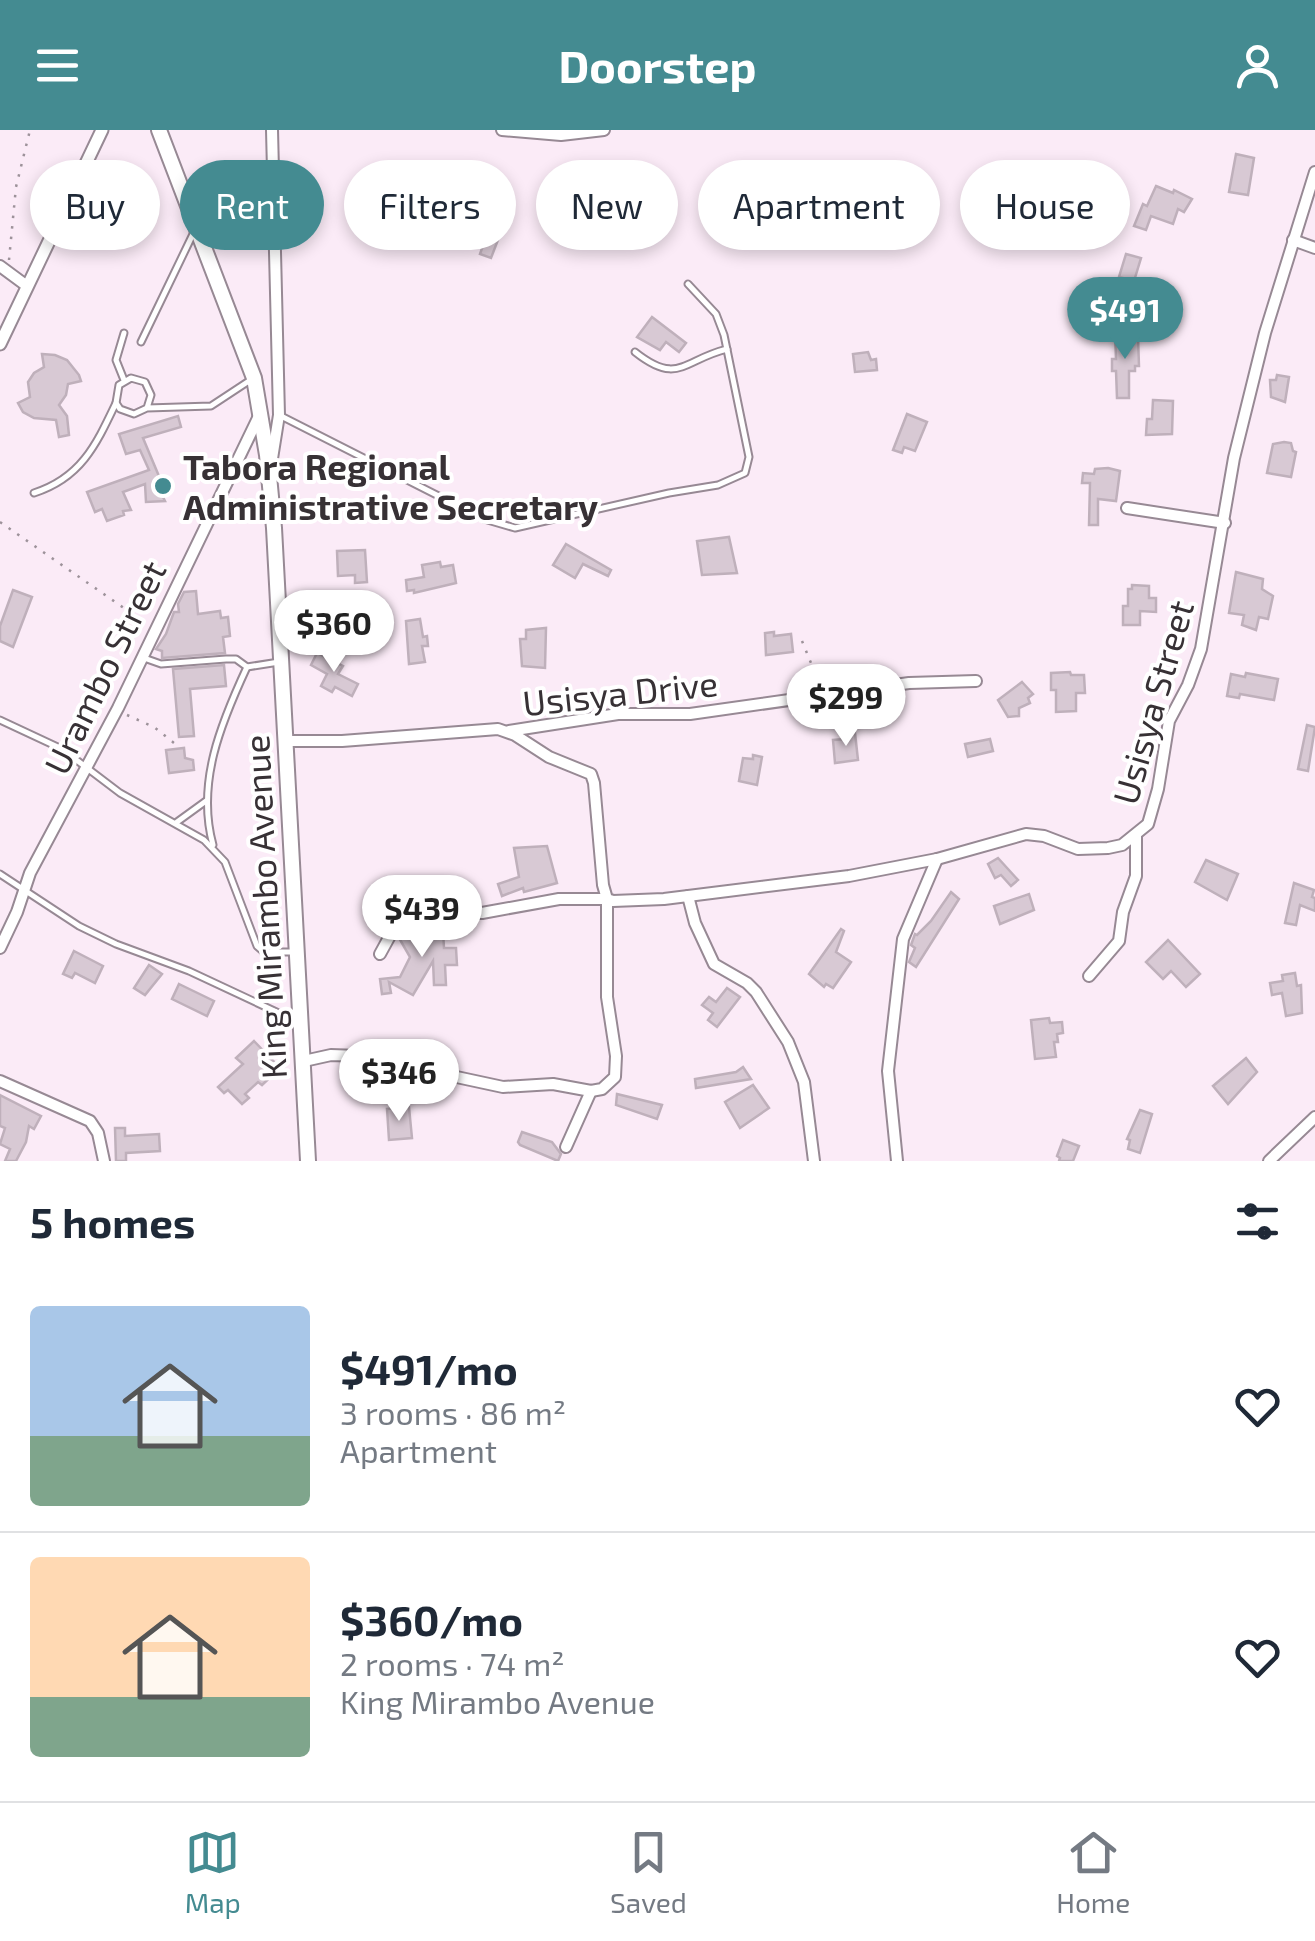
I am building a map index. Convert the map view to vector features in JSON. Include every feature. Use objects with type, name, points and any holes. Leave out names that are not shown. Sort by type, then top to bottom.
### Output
[{"type":"main road","name":"King Mirambo Avenue","points":[[159,130],[180,186]]},
{"type":"main road","name":"King Mirambo Avenue","points":[[205,250],[254,378],[270,476],[308,1161]]},
{"type":"street","points":[[0,344],[102,130]]},
{"type":"street","points":[[270,476],[280,416],[272,130]]},
{"type":"street","points":[[502,130],[561,135],[604,130]]},
{"type":"street","name":"Usisya Street","points":[[380,954],[396,924],[412,913],[482,913],[559,899],[637,901],[850,876],[938,859],[1026,834],[1044,836],[1078,850],[1108,848],[1136,836],[1148,824],[1158,790],[1169,721],[1198,659],[1238,441],[1315,172]]},
{"type":"street","points":[[1293,240],[1315,248]]},
{"type":"street","points":[[4,269],[28,286]]},
{"type":"street","name":"Urambo Street","points":[[0,948],[23,890],[118,708],[261,413]]},
{"type":"street","points":[[1127,508],[1224,523]]},
{"type":"street","name":"Usisya Drive","points":[[508,732],[618,714],[690,714],[909,683],[976,681]]},
{"type":"street","points":[[285,741],[508,732],[549,757],[590,774],[608,899],[607,998],[617,1068],[611,1083],[591,1091],[553,1084],[493,1086],[359,1056],[332,1055],[304,1061]]},
{"type":"street","points":[[1090,976],[1119,941],[1123,912],[1136,876],[1136,836]]},
{"type":"street","points":[[897,1161],[888,1070],[903,939],[938,859]]},
{"type":"street","points":[[688,896],[695,923],[714,964],[756,992],[788,1042],[804,1082],[814,1161]]},
{"type":"street","points":[[0,1080],[90,1121],[98,1133],[104,1161]]},
{"type":"street","points":[[566,1147],[591,1091]]},
{"type":"street","points":[[1269,1161],[1315,1117]]},
{"type":"lane","points":[[141,342],[185,250]]},
{"type":"lane","points":[[280,416],[484,519],[516,528],[738,479],[745,473],[749,458],[728,350],[716,314],[688,284]]},
{"type":"lane","points":[[124,333],[116,360],[124,380]]},
{"type":"lane","points":[[635,352],[666,370],[728,350]]},
{"type":"lane","points":[[34,493],[53,487],[88,459],[116,404],[116,390],[124,380],[138,378],[144,382],[152,395],[147,408]]},
{"type":"lane","points":[[116,404],[134,414],[147,408],[211,406],[254,378]]},
{"type":"lane","points":[[141,657],[161,664],[236,660],[247,667],[280,662]]},
{"type":"lane","points":[[214,848],[207,800],[216,743],[247,667]]},
{"type":"lane","points":[[0,720],[62,749],[120,793],[192,830],[225,862],[257,946],[264,952],[296,952]]},
{"type":"lane","points":[[177,822],[207,800]]},
{"type":"lane","points":[[0,874],[116,944],[189,971],[300,1023]]},
{"type":"path","points":[[4,269],[16,186],[30,130]]},
{"type":"path","points":[[0,522],[130,613],[152,633]]},
{"type":"path","points":[[802,641],[812,663],[848,672],[872,689]]},
{"type":"path","points":[[118,708],[174,743]]},
{"type":"building","points":[[1236,154],[1254,158],[1248,195],[1229,192]]},
{"type":"building","points":[[1156,186],[1192,199],[1184,212],[1178,209],[1173,224],[1151,216],[1146,230],[1134,226],[1143,204],[1147,206]]},
{"type":"building","points":[[481,250],[494,250],[491,258],[480,254]]},
{"type":"building","points":[[1126,254],[1141,258],[1134,281],[1119,277]]},
{"type":"building","points":[[652,317],[686,343],[679,352],[666,342],[660,350],[637,337]]},
{"type":"building","points":[[1115,332],[1138,336],[1139,366],[1129,371],[1129,398],[1117,398],[1116,371],[1112,371],[1112,359],[1116,359]]},
{"type":"building","points":[[868,352],[871,360],[876,359],[877,370],[855,372],[853,354]]},
{"type":"building","points":[[42,354],[67,360],[81,381],[68,384],[59,405],[67,416],[69,435],[59,437],[56,420],[34,418],[23,412],[18,403],[30,397],[28,382],[44,367]]},
{"type":"building","points":[[1277,375],[1289,377],[1285,402],[1271,397],[1270,380],[1276,380]]},
{"type":"building","points":[[1153,400],[1173,401],[1172,434],[1146,435]]},
{"type":"building","points":[[907,414],[927,422],[915,451],[904,447],[902,453],[893,450]]},
{"type":"building","points":[[178,416],[181,427],[143,438],[166,493],[162,495],[165,501],[146,502],[145,484],[123,492],[131,510],[123,511],[124,515],[107,521],[102,509],[95,512],[87,492],[149,470],[140,450],[126,454],[119,434]]},
{"type":"building","points":[[1291,443],[1296,452],[1291,477],[1267,473],[1273,444]]},
{"type":"building","points":[[1095,469],[1120,471],[1116,501],[1098,499],[1098,525],[1089,525],[1090,483],[1082,483],[1083,473],[1094,474]]},
{"type":"building","points":[[729,537],[737,573],[702,575],[697,541]]},
{"type":"building","points":[[566,544],[611,570],[608,576],[583,564],[575,578],[553,565]]},
{"type":"building","points":[[365,550],[367,582],[355,583],[355,575],[338,576],[337,551]]},
{"type":"building","points":[[440,562],[441,567],[453,565],[456,583],[414,593],[407,591],[406,580],[424,577],[422,565]]},
{"type":"building","points":[[1236,572],[1263,579],[1262,589],[1273,596],[1268,619],[1259,617],[1256,630],[1242,625],[1244,615],[1229,613]]},
{"type":"building","points":[[1132,585],[1149,586],[1149,598],[1156,598],[1156,612],[1140,611],[1140,625],[1123,625],[1123,606],[1128,606],[1128,589]]},
{"type":"building","points":[[13,590],[32,597],[13,647],[0,641],[0,626]]},
{"type":"building","points":[[196,591],[198,614],[220,611],[221,618],[228,617],[230,636],[223,637],[225,653],[162,658],[162,651],[156,649],[174,612],[179,612],[184,592]]},
{"type":"building","points":[[420,619],[423,637],[427,636],[428,646],[422,646],[425,662],[409,664],[406,621]]},
{"type":"building","points":[[546,628],[545,668],[522,666],[520,639],[526,639],[526,630]]},
{"type":"building","points":[[774,632],[774,636],[791,634],[793,652],[766,655],[765,633]]},
{"type":"building","points":[[317,653],[343,666],[338,674],[358,684],[352,696],[335,687],[332,692],[321,686],[327,674],[311,665]]},
{"type":"building","points":[[224,665],[226,686],[190,689],[194,736],[179,737],[173,669]]},
{"type":"building","points":[[1051,673],[1084,675],[1085,693],[1076,693],[1076,711],[1056,712]]},
{"type":"building","points":[[1246,673],[1278,679],[1274,700],[1240,694],[1239,698],[1227,696],[1231,674],[1245,677]]},
{"type":"building","points":[[1022,682],[1033,694],[1028,698],[1030,703],[1019,708],[1019,716],[1008,717],[998,700]]},
{"type":"building","points":[[1307,725],[1315,727],[1308,771],[1298,769]]},
{"type":"building","points":[[855,733],[858,760],[835,763],[833,740]]},
{"type":"building","points":[[990,739],[993,751],[968,757],[965,744]]},
{"type":"building","points":[[184,748],[185,758],[193,760],[194,770],[169,773],[166,750]]},
{"type":"building","points":[[753,755],[762,757],[757,785],[739,781],[743,758],[753,759]]},
{"type":"building","points":[[547,846],[557,883],[502,896],[498,884],[519,877],[514,848]]},
{"type":"building","points":[[998,858],[1018,880],[1011,886],[1001,875],[995,878],[988,864]]},
{"type":"building","points":[[1206,860],[1238,874],[1227,900],[1195,882]]},
{"type":"building","points":[[1294,883],[1314,890],[1315,898],[1315,911],[1300,905],[1296,925],[1285,923]]},
{"type":"building","points":[[951,892],[959,899],[916,967],[909,962],[915,934],[931,921]]},
{"type":"building","points":[[1029,894],[1034,910],[1000,924],[994,906]]},
{"type":"building","points":[[414,922],[420,932],[443,931],[444,948],[456,948],[457,965],[445,965],[446,985],[434,985],[433,961],[413,995],[389,982],[391,993],[382,994],[380,979],[400,977],[410,957],[399,938]]},
{"type":"building","points":[[841,929],[844,931],[836,952],[851,962],[833,988],[826,984],[824,987],[809,974]]},
{"type":"building","points":[[1168,940],[1200,974],[1186,987],[1171,971],[1163,979],[1146,962]]},
{"type":"building","points":[[74,951],[103,966],[95,983],[75,973],[72,978],[63,974]]},
{"type":"building","points":[[149,965],[162,974],[145,995],[134,988]]},
{"type":"building","points":[[1295,973],[1297,986],[1301,985],[1302,1013],[1286,1016],[1282,993],[1272,995],[1270,983]]},
{"type":"building","points":[[179,984],[214,1001],[207,1016],[172,999]]},
{"type":"building","points":[[727,988],[740,997],[717,1027],[708,1020],[713,1013],[702,1005],[709,997],[716,1002]]},
{"type":"building","points":[[1049,1018],[1050,1023],[1062,1022],[1063,1033],[1057,1034],[1058,1042],[1054,1042],[1056,1057],[1035,1059],[1031,1020]]},
{"type":"building","points":[[254,1041],[280,1068],[245,1094],[249,1098],[242,1104],[228,1090],[224,1093],[218,1087],[243,1064],[236,1058]]},
{"type":"building","points":[[1246,1058],[1257,1072],[1228,1104],[1213,1086]]},
{"type":"building","points":[[743,1067],[751,1079],[696,1088],[695,1079],[736,1072]]},
{"type":"building","points":[[753,1085],[769,1108],[740,1128],[725,1102]]},
{"type":"building","points":[[617,1094],[662,1105],[657,1119],[616,1105]]},
{"type":"building","points":[[0,1095],[41,1116],[34,1129],[29,1126],[16,1161],[5,1161],[10,1149],[0,1144],[5,1128],[0,1126]]},
{"type":"building","points":[[409,1107],[412,1138],[389,1140],[387,1109]]},
{"type":"building","points":[[1140,1110],[1152,1114],[1140,1153],[1128,1149],[1127,1139]]},
{"type":"building","points":[[115,1128],[125,1128],[125,1136],[159,1134],[160,1151],[126,1153],[126,1161],[116,1161]]},
{"type":"building","points":[[522,1132],[552,1142],[561,1154],[558,1161],[520,1145]]},
{"type":"building","points":[[1063,1140],[1079,1146],[1073,1161],[1059,1161]]},
{"type":"place","name":"Tabora Regional Administrative Secretary","points":[[163,486]]}]
